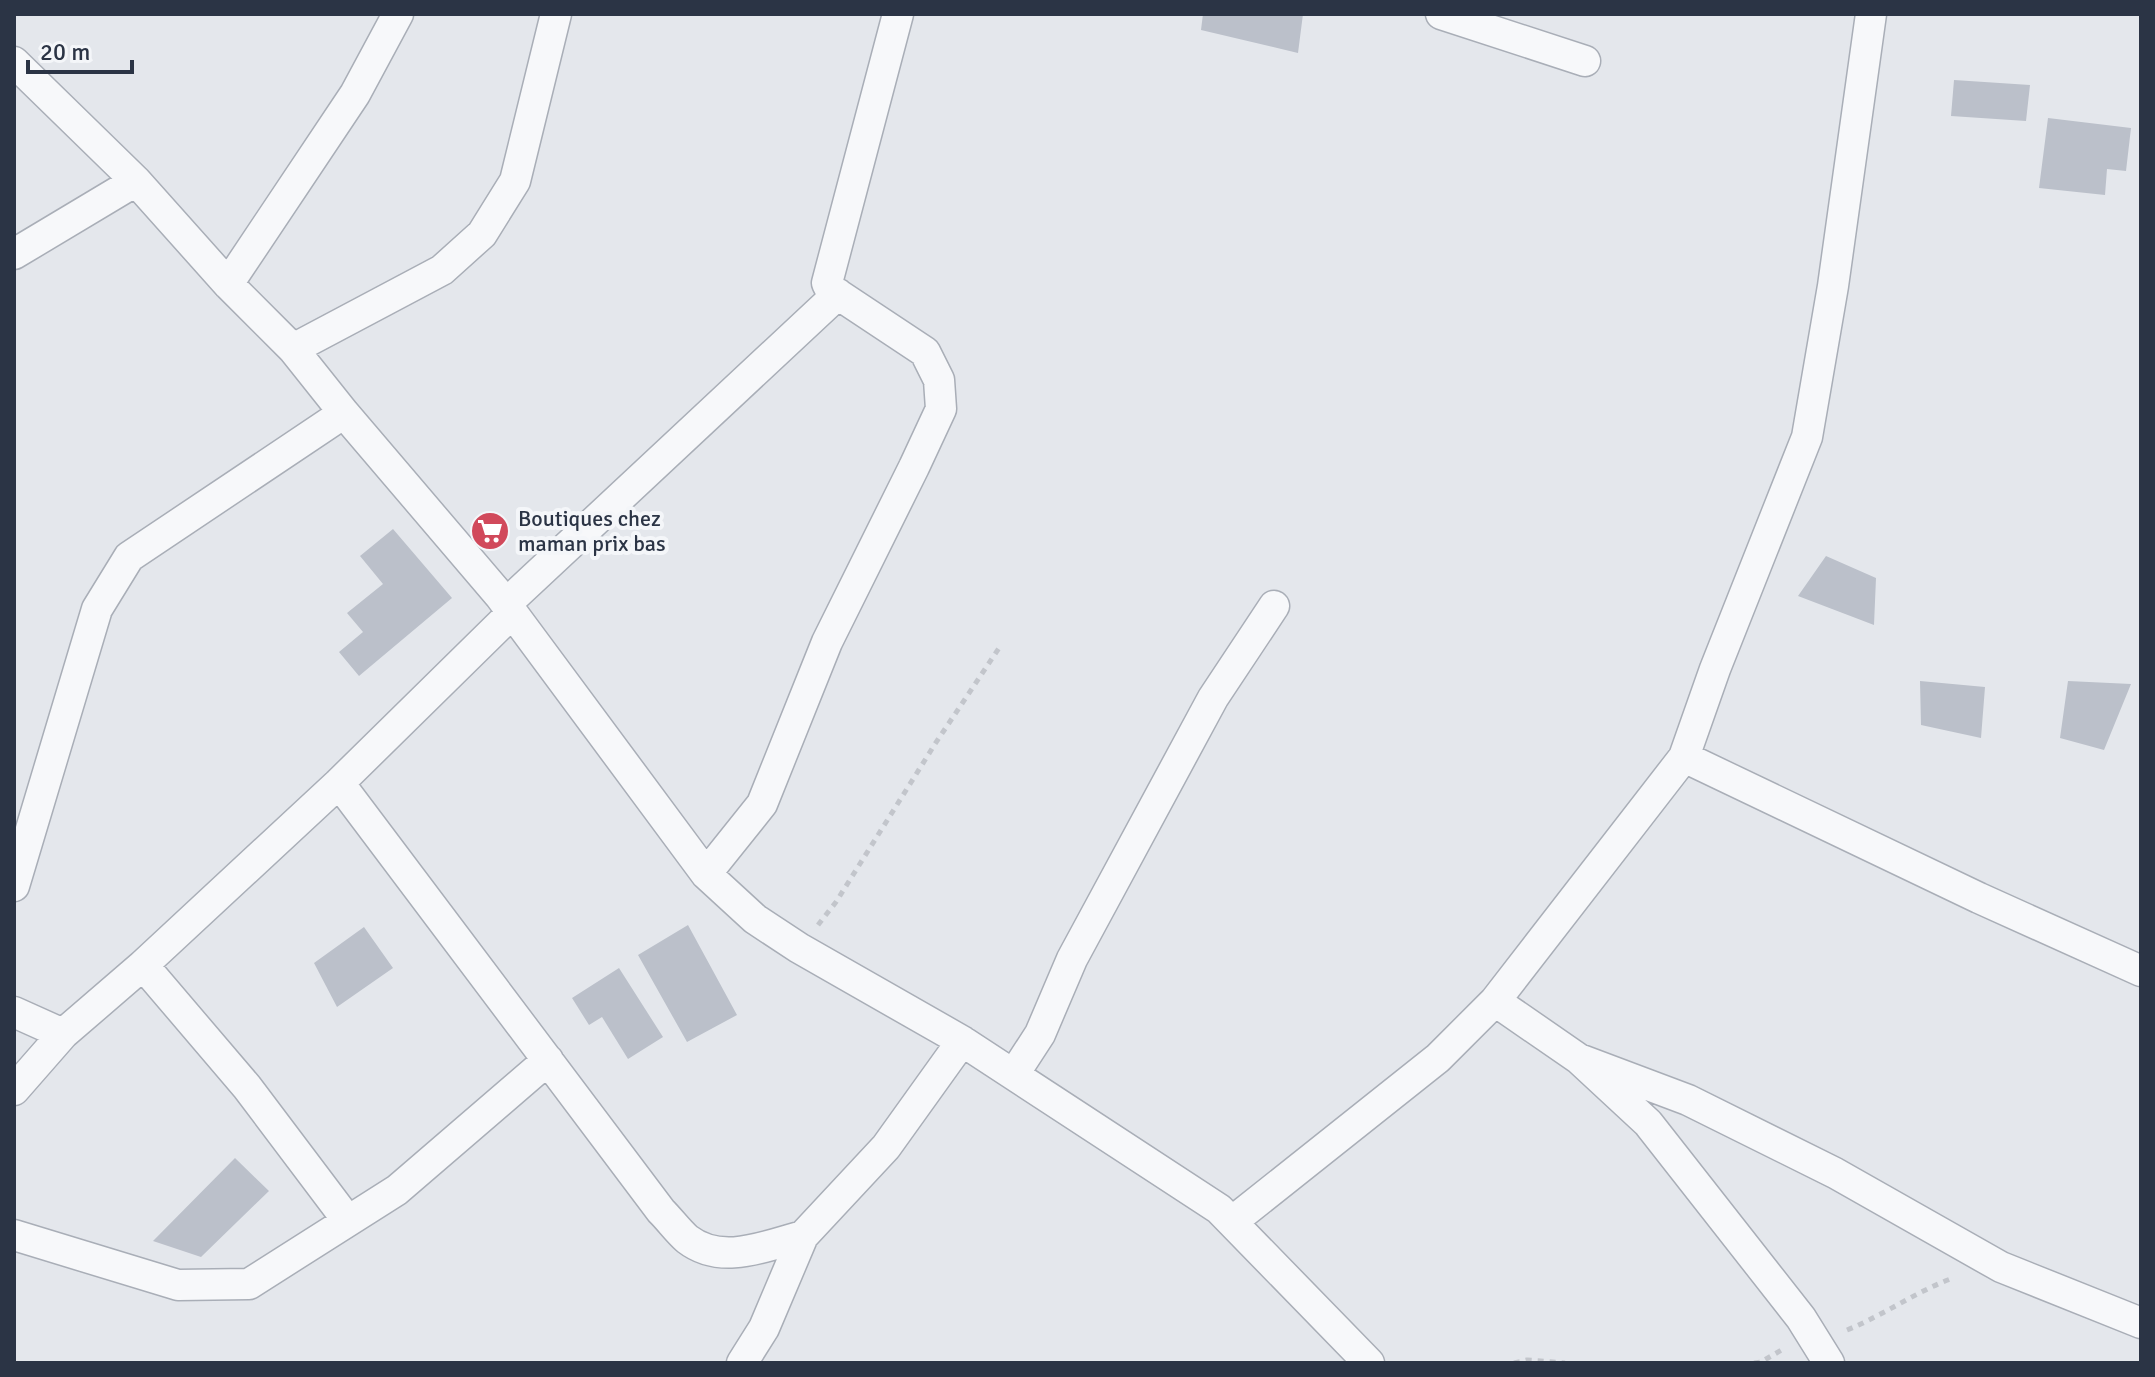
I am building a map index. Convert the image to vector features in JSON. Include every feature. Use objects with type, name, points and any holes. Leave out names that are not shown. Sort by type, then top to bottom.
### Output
[{"type":"street","points":[[228,284],[355,94],[398,14]]},
{"type":"street","points":[[293,349],[442,270],[482,234],[515,181],[556,14]]},
{"type":"street","points":[[706,874],[762,804],[827,642],[941,409],[939,380],[925,352],[830,289],[828,273],[898,14]]},
{"type":"street","points":[[1441,14],[1585,61]]},
{"type":"street","points":[[1233,1221],[1438,1058],[1495,1001],[1684,757],[1715,669],[1807,437],[1833,286],[1871,14]]},
{"type":"street","points":[[14,62],[136,181],[228,284],[293,349],[509,608],[706,874],[755,919],[799,948],[962,1041],[1219,1209],[1369,1363]]},
{"type":"street","points":[[14,254],[136,181]]},
{"type":"street","points":[[14,1090],[63,1034],[143,965],[339,783],[509,608],[838,294]]},
{"type":"street","points":[[14,886],[97,609],[129,557],[344,413]]},
{"type":"street","points":[[1014,1074],[1040,1034],[1072,959],[1213,698],[1274,606]]},
{"type":"street","points":[[1684,757],[1979,898],[2141,971]]},
{"type":"street","points":[[339,783],[661,1211],[688,1239],[711,1252],[740,1253],[803,1236]]},
{"type":"street","points":[[143,965],[247,1087],[348,1221]]},
{"type":"street","points":[[1495,1001],[1579,1059],[1648,1123],[1801,1318],[1829,1363]]},
{"type":"street","points":[[14,1012],[63,1034]]},
{"type":"street","points":[[742,1363],[764,1328],[803,1236],[886,1147],[962,1041]]},
{"type":"street","points":[[1579,1059],[1688,1100],[1835,1173],[2001,1267],[2141,1323]]},
{"type":"street","points":[[14,1235],[178,1285],[249,1284],[397,1190],[548,1060]]},
{"type":"path","points":[[799,948],[836,902],[999,648]]},
{"type":"path","points":[[1754,1363],[1761,1362],[1800,1338],[1840,1332],[1863,1323],[1937,1283],[1972,1271],[2001,1267]]},
{"type":"path","points":[[1514,1363],[1527,1360],[1565,1363]]},
{"type":"building","points":[[1203,14],[1303,14],[1298,53],[1201,30]]},
{"type":"building","points":[[1954,80],[2030,85],[2026,121],[1951,116]]},
{"type":"building","points":[[2048,118],[2131,128],[2126,171],[2107,169],[2105,195],[2039,188]]},
{"type":"building","points":[[393,529],[452,598],[359,676],[339,652],[363,632],[347,613],[383,584],[360,556]]},
{"type":"building","points":[[1826,556],[1876,578],[1874,625],[1798,596]]},
{"type":"building","points":[[1920,681],[1985,687],[1981,738],[1921,725]]},
{"type":"building","points":[[2068,681],[2131,684],[2104,750],[2060,738]]},
{"type":"building","points":[[688,925],[737,1015],[687,1042],[638,955]]},
{"type":"building","points":[[364,927],[393,968],[337,1007],[314,963]]},
{"type":"building","points":[[619,968],[663,1037],[628,1059],[602,1017],[589,1025],[572,998]]},
{"type":"building","points":[[235,1158],[269,1191],[201,1257],[153,1241]]},
{"type":"place","name":"Boutiques chez maman prix bas","points":[[490,531]]}]
